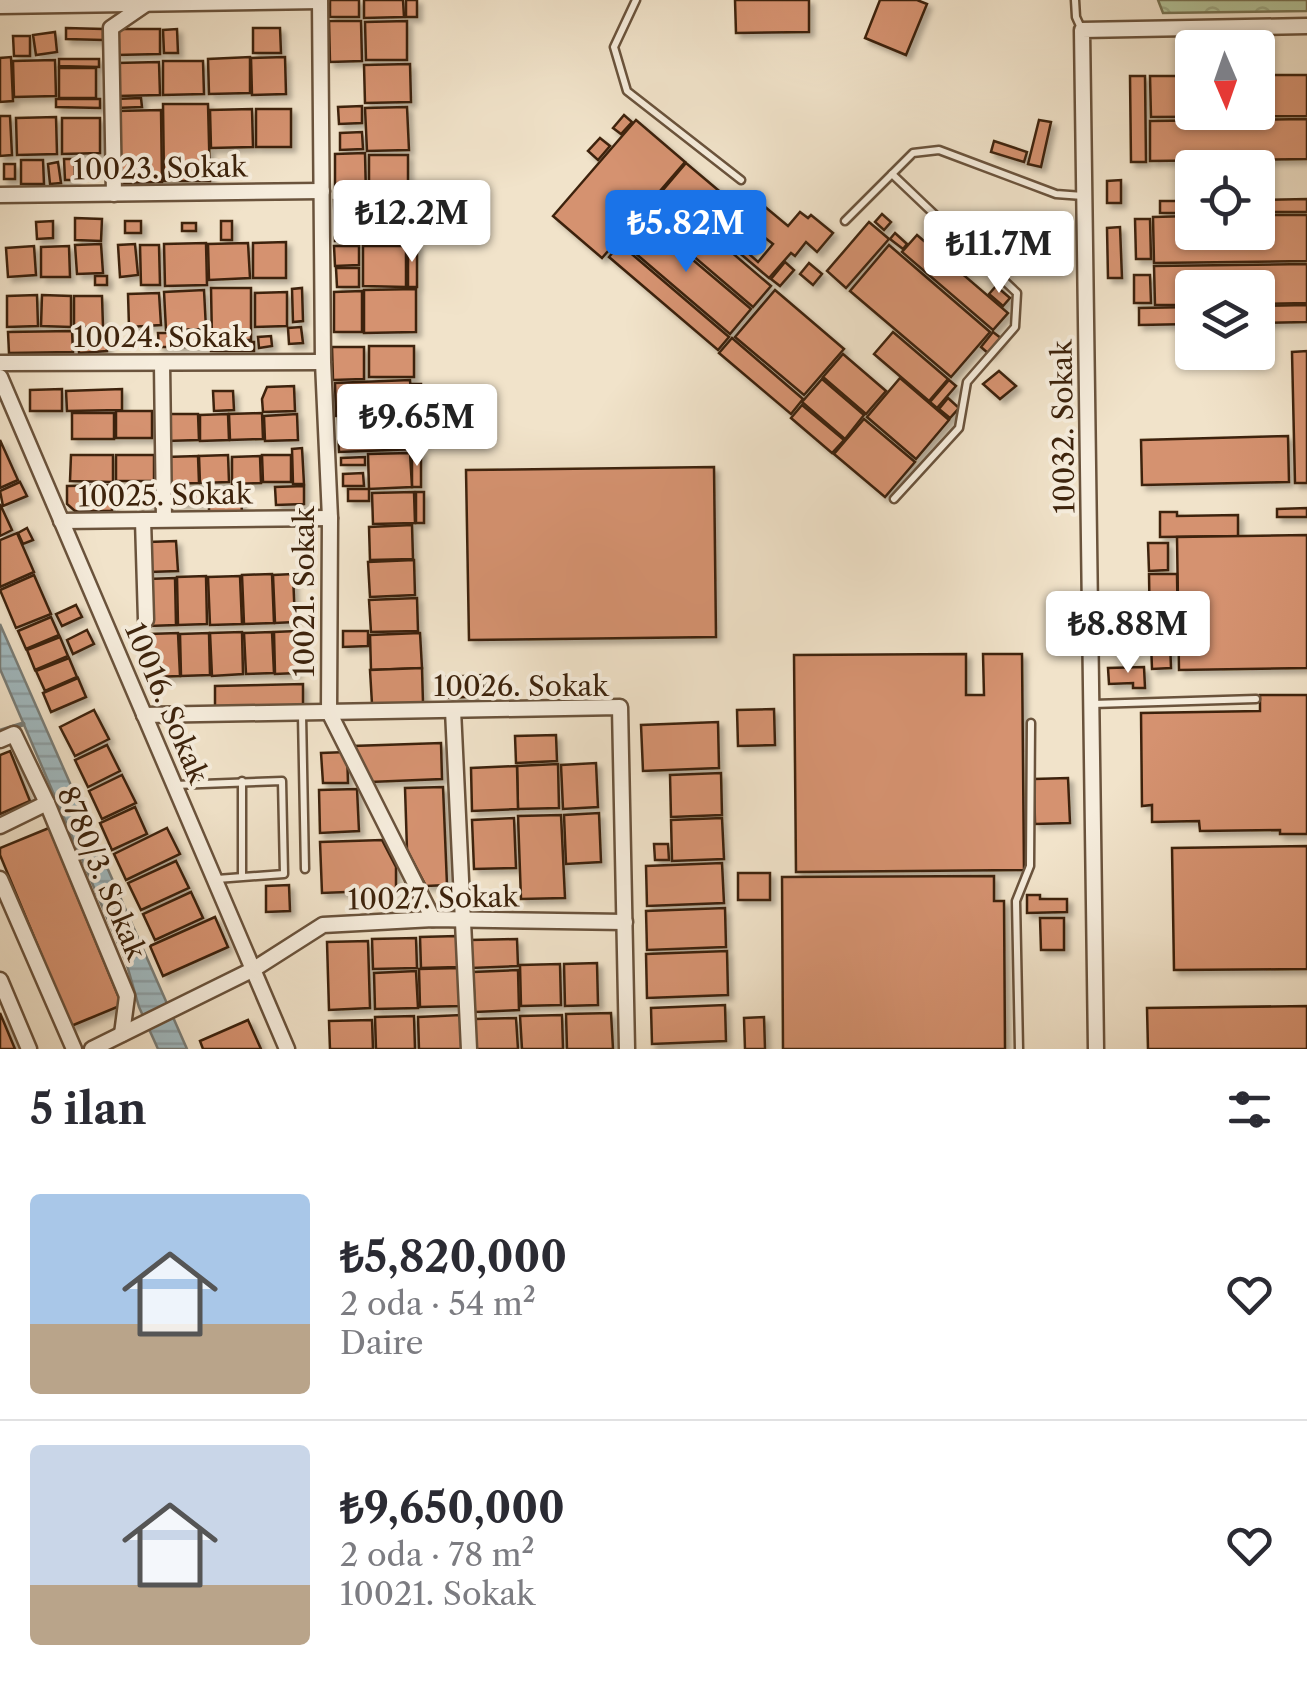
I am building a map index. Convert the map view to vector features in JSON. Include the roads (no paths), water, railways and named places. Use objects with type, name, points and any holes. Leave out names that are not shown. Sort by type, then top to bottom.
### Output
[{"type":"street","points":[[0,6],[320,0]]},
{"type":"street","name":"10021. Sokak","points":[[320,0],[323,362],[330,518],[329,712],[433,919]]},
{"type":"street","points":[[114,194],[111,28],[146,4]]},
{"type":"street","points":[[1082,30],[1307,26]]},
{"type":"street","name":"10032. Sokak","points":[[1082,30],[1096,1049]]},
{"type":"street","name":"10023. Sokak","points":[[0,195],[322,191]]},
{"type":"street","points":[[162,362],[164,520]]},
{"type":"street","name":"10024. Sokak","points":[[0,363],[323,362]]},
{"type":"street","name":"10016. Sokak","points":[[0,377],[288,1049]]},
{"type":"street","name":"10025. Sokak","points":[[61,521],[330,518]]},
{"type":"street","points":[[142,520],[146,620]]},
{"type":"street","name":"10026. Sokak","points":[[144,715],[620,707],[628,1049]]},
{"type":"street","points":[[454,710],[468,1049]]},
{"type":"street","name":"8780/3. Sokak","points":[[7,737],[48,803],[127,996],[130,1031]]},
{"type":"street","points":[[0,826],[48,803]]},
{"type":"street","points":[[0,879],[74,1049]]},
{"type":"street","name":"10027. Sokak","points":[[92,1049],[254,969],[323,925],[433,919],[624,922]]},
{"type":"street","points":[[0,980],[29,1049]]},
{"type":"lane","points":[[636,0],[614,47],[627,91],[741,180]]},
{"type":"lane","points":[[1075,0],[1082,30]]},
{"type":"lane","points":[[845,221],[913,152],[939,150],[1056,194],[1084,196]]},
{"type":"lane","points":[[892,174],[1017,293],[1015,327],[967,382],[958,428],[894,499]]},
{"type":"lane","points":[[1093,704],[1256,699]]},
{"type":"lane","points":[[302,712],[305,869]]},
{"type":"lane","points":[[1019,1049],[1016,900],[1030,866],[1031,723]]},
{"type":"lane","points":[[242,781],[242,876]]},
{"type":"lane","points":[[175,785],[282,781],[284,874],[216,879]]},
{"type":"water","points":[[0,624],[187,1049],[158,1049],[139,1007],[126,962],[0,669]]},
{"type":"waterway","points":[[0,731],[23,724]]}]
